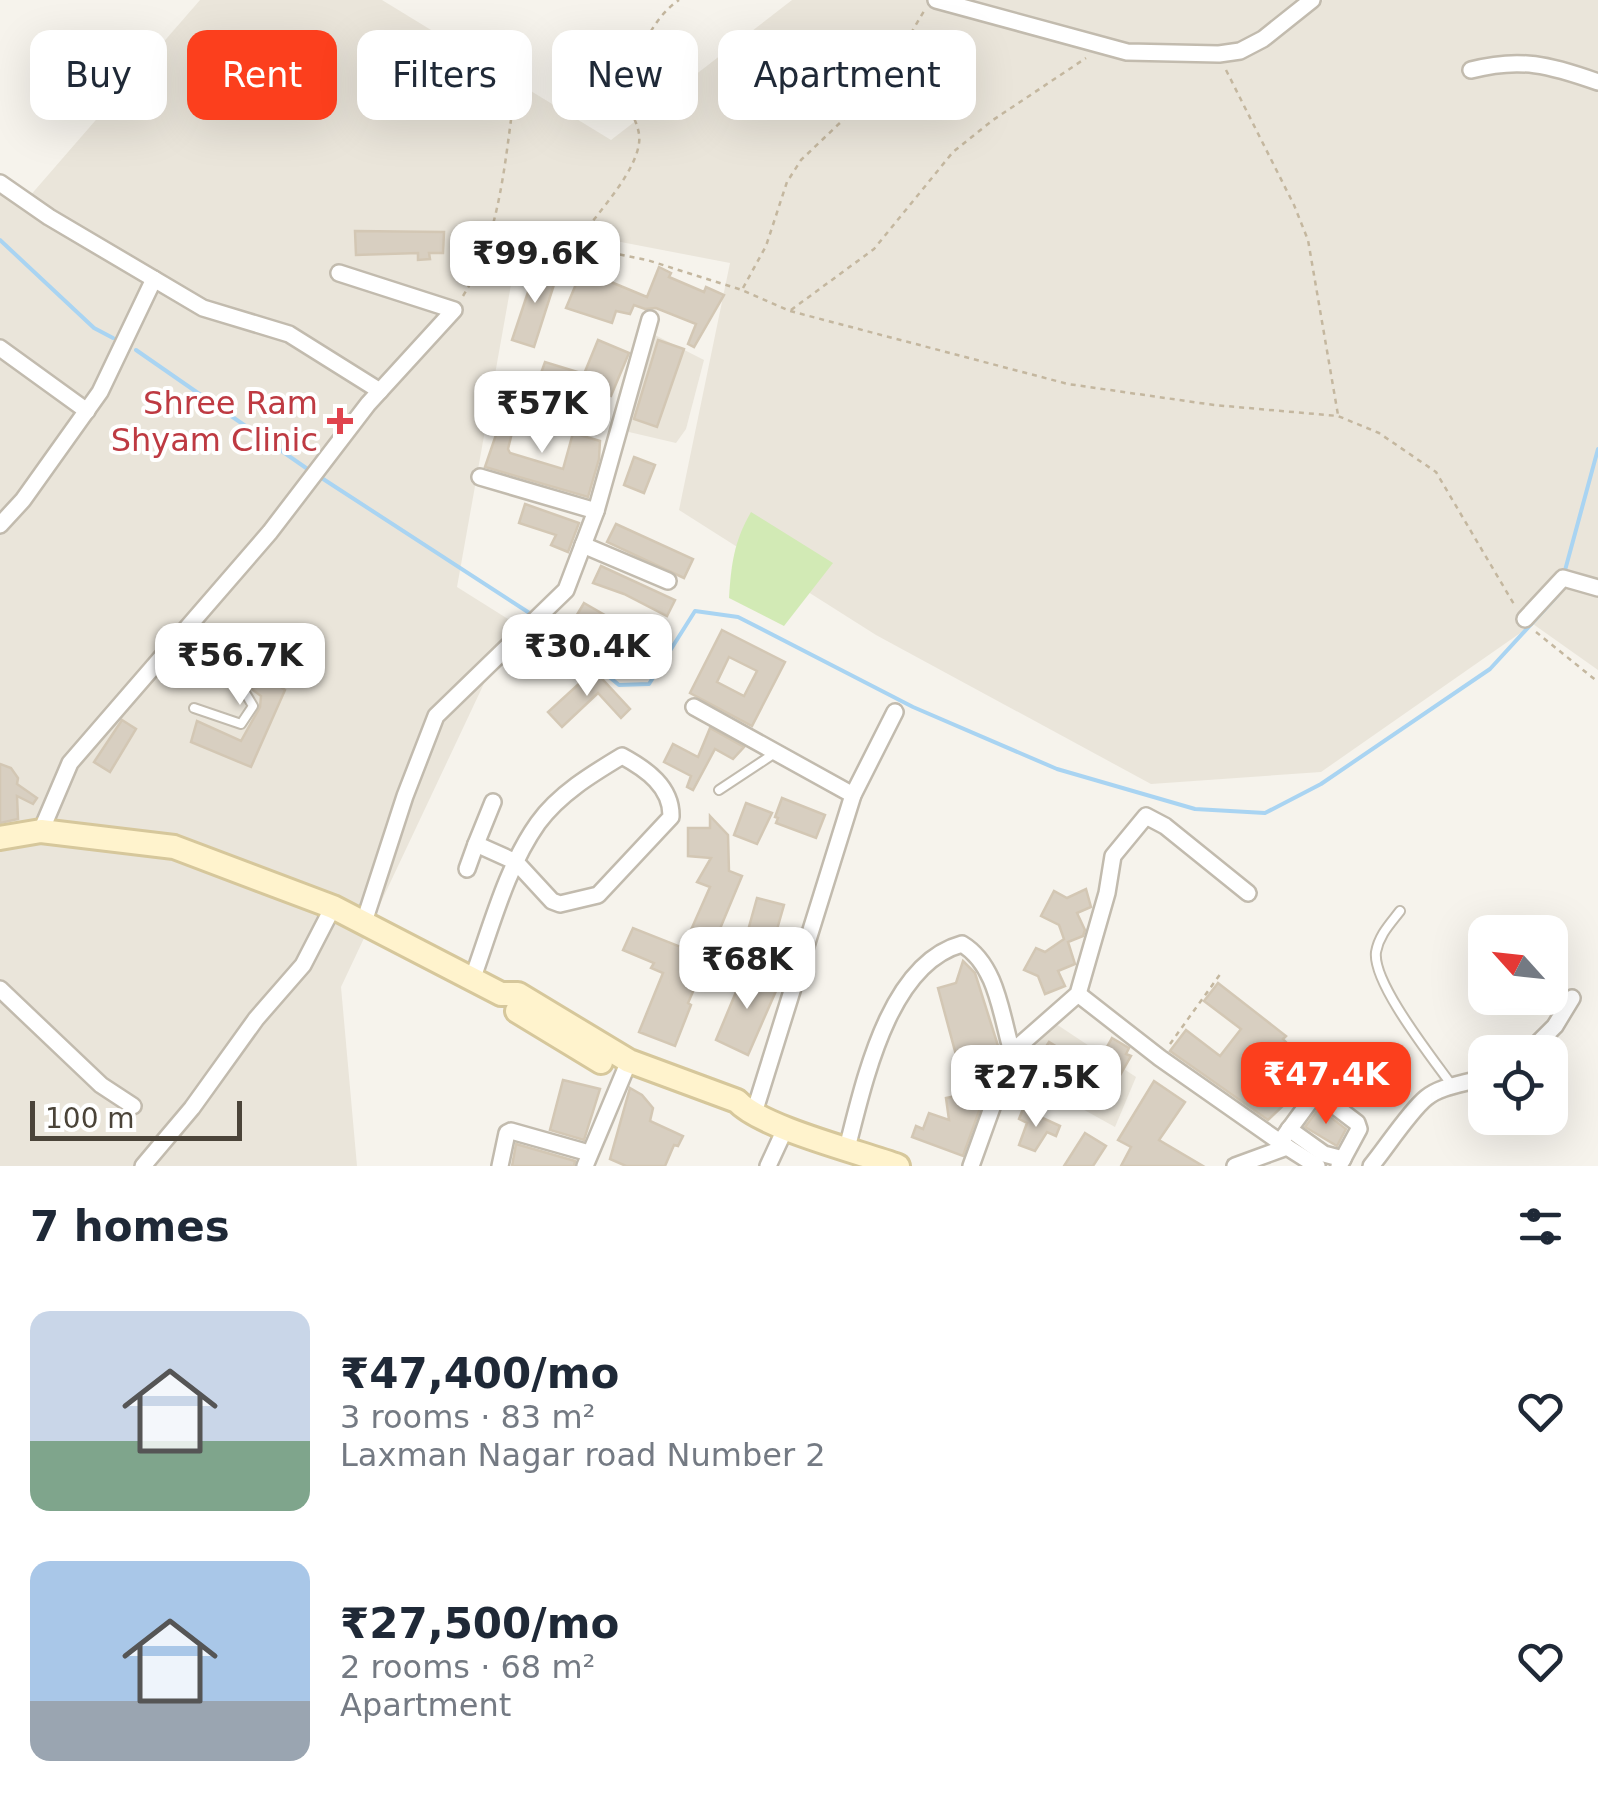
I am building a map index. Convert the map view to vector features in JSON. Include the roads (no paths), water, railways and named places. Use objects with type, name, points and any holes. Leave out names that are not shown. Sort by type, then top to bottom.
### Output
[{"type":"street","points":[[933,0],[1126,52],[1219,54],[1240,51],[1262,40],[1312,0]]},
{"type":"street","points":[[1470,70],[1535,62],[1598,82]]},
{"type":"street","points":[[0,183],[202,308],[289,334],[380,391]]},
{"type":"street","points":[[40,831],[70,763],[270,532],[380,391],[454,310],[339,273]]},
{"type":"street","points":[[0,525],[23,500],[108,378],[154,279]]},
{"type":"street","points":[[364,922],[436,716],[566,590],[596,511],[650,318]]},
{"type":"street","points":[[0,348],[87,411]]},
{"type":"street","points":[[480,477],[596,511]]},
{"type":"street","points":[[583,544],[668,581]]},
{"type":"street","points":[[1522,616],[1563,578],[1598,588]]},
{"type":"street","points":[[692,709],[853,796]]},
{"type":"street","points":[[750,1112],[853,796],[894,712]]},
{"type":"street","points":[[472,980],[516,862],[539,822],[584,778],[622,756],[648,770],[672,802],[671,817],[598,895],[560,904],[552,901],[516,862],[476,844]]},
{"type":"street","points":[[467,869],[493,802]]},
{"type":"street","points":[[971,1166],[1012,1052],[1078,994],[1107,892],[1113,856],[1146,816],[1165,826],[1248,893]]},
{"type":"street","points":[[0,838],[40,831],[174,847],[364,922],[501,994],[512,1008],[567,1032],[626,1068],[733,1115],[750,1112],[898,1166]]},
{"type":"street","points":[[143,1166],[192,1108],[256,1019],[303,965],[333,908]]},
{"type":"street","points":[[847,1148],[869,1064],[893,1010],[911,980],[943,949],[962,944],[976,952],[987,967],[1012,1052]]},
{"type":"street","points":[[0,990],[101,1084],[133,1106]]},
{"type":"street","points":[[1078,994],[1160,1058],[1286,1139],[1316,1166]]},
{"type":"street","points":[[1546,1035],[1572,998]]},
{"type":"street","points":[[500,1166],[511,1131],[587,1160],[626,1068]]},
{"type":"street","points":[[1370,1166],[1424,1098],[1468,1082]]},
{"type":"street","points":[[1235,1166],[1286,1139],[1313,1097],[1319,1094],[1360,1129],[1341,1162],[1286,1139]]},
{"type":"street","points":[[768,1166],[786,1127]]},
{"type":"lane","points":[[175,642],[244,691],[253,706],[242,724],[194,708]]},
{"type":"lane","points":[[720,790],[776,753]]},
{"type":"lane","points":[[1400,911],[1381,936],[1375,955],[1378,968],[1404,1018],[1454,1087]]},
{"type":"waterway","points":[[0,240],[94,328],[113,338]]},
{"type":"waterway","points":[[136,350],[309,470]]},
{"type":"waterway","points":[[1564,574],[1598,449]]},
{"type":"waterway","points":[[317,475],[531,614]]},
{"type":"waterway","points":[[543,622],[619,685],[649,684],[695,611],[738,617],[913,707],[1057,769],[1195,809],[1265,813],[1321,784],[1490,669],[1558,595],[1560,588]]},
{"type":"place","name":"Shree Ram Shyam Clinic","points":[[340,421]]}]
